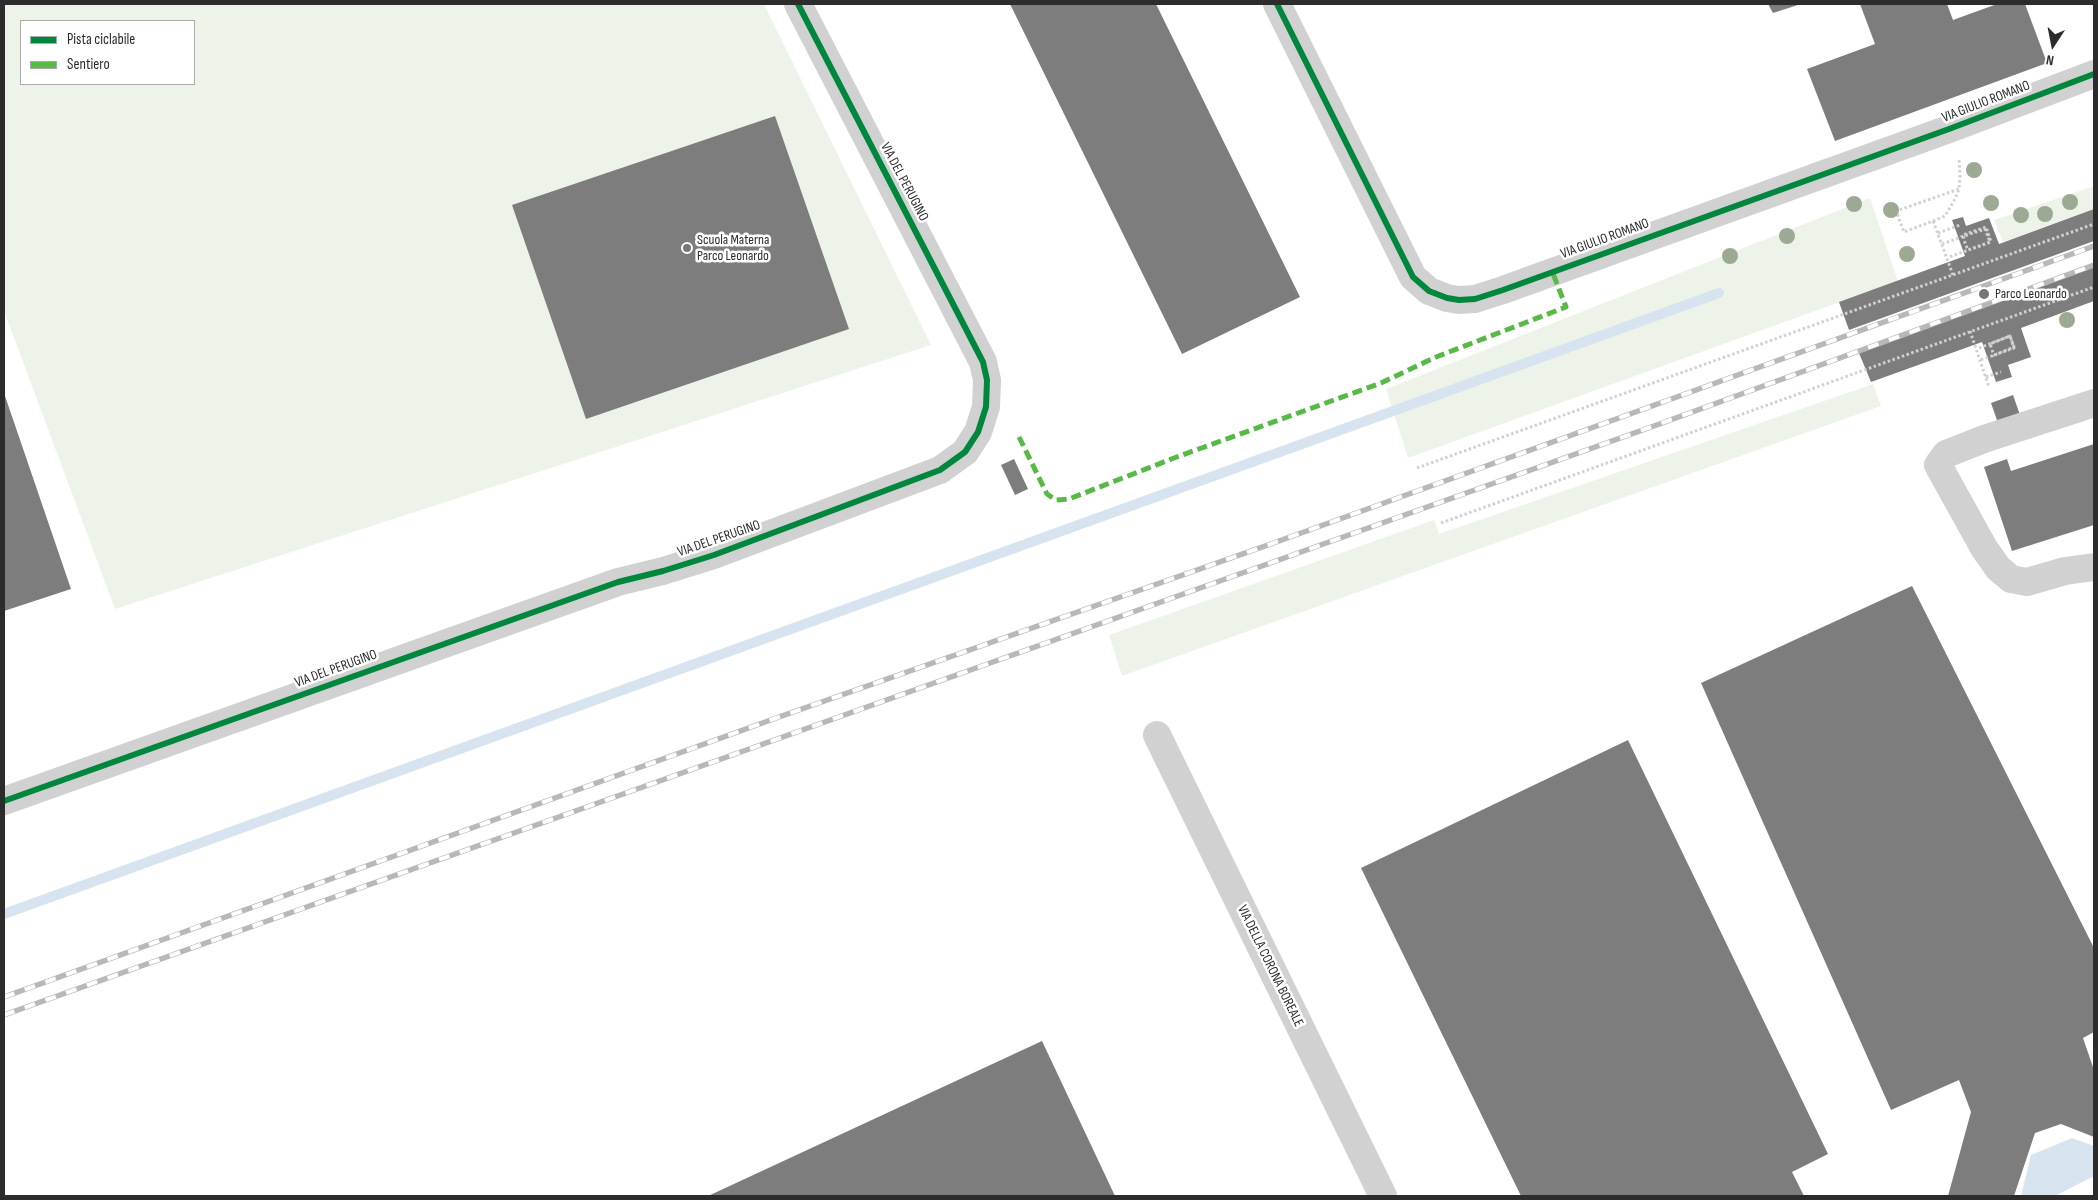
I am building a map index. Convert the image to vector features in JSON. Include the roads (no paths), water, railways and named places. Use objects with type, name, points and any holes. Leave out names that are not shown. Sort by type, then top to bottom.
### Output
[{"type":"street","name":"VIA DEL PERUGINO","points":[[4,801],[618,582],[663,571],[714,555],[940,470],[965,452],[978,432],[986,407],[988,380],[983,362],[798,4]]},
{"type":"street","name":"VIA GIULIO ROMANO","points":[[1277,4],[1414,277],[1428,291],[1454,300],[1475,299],[1487,295],[1949,129],[2094,74]]},
{"type":"street","points":[[2094,403],[1984,439],[1946,454],[1938,465],[1984,548],[1998,568],[2011,579],[2027,582],[2065,571],[2094,567]]},
{"type":"street","name":"VIA DELLA CORONA BOREALE","points":[[1157,735],[1383,1196]]},
{"type":"waterway","points":[[4,914],[1719,293]]},
{"type":"railway","points":[[4,997],[779,717],[1268,545],[2094,246]]},
{"type":"railway","points":[[4,1015],[1654,426],[2094,265]]},
{"type":"place","name":"Scuola Materna Parco Leonardo","points":[[687,248]]},
{"type":"place","name":"Parco Leonardo","points":[[1984,294]]}]
